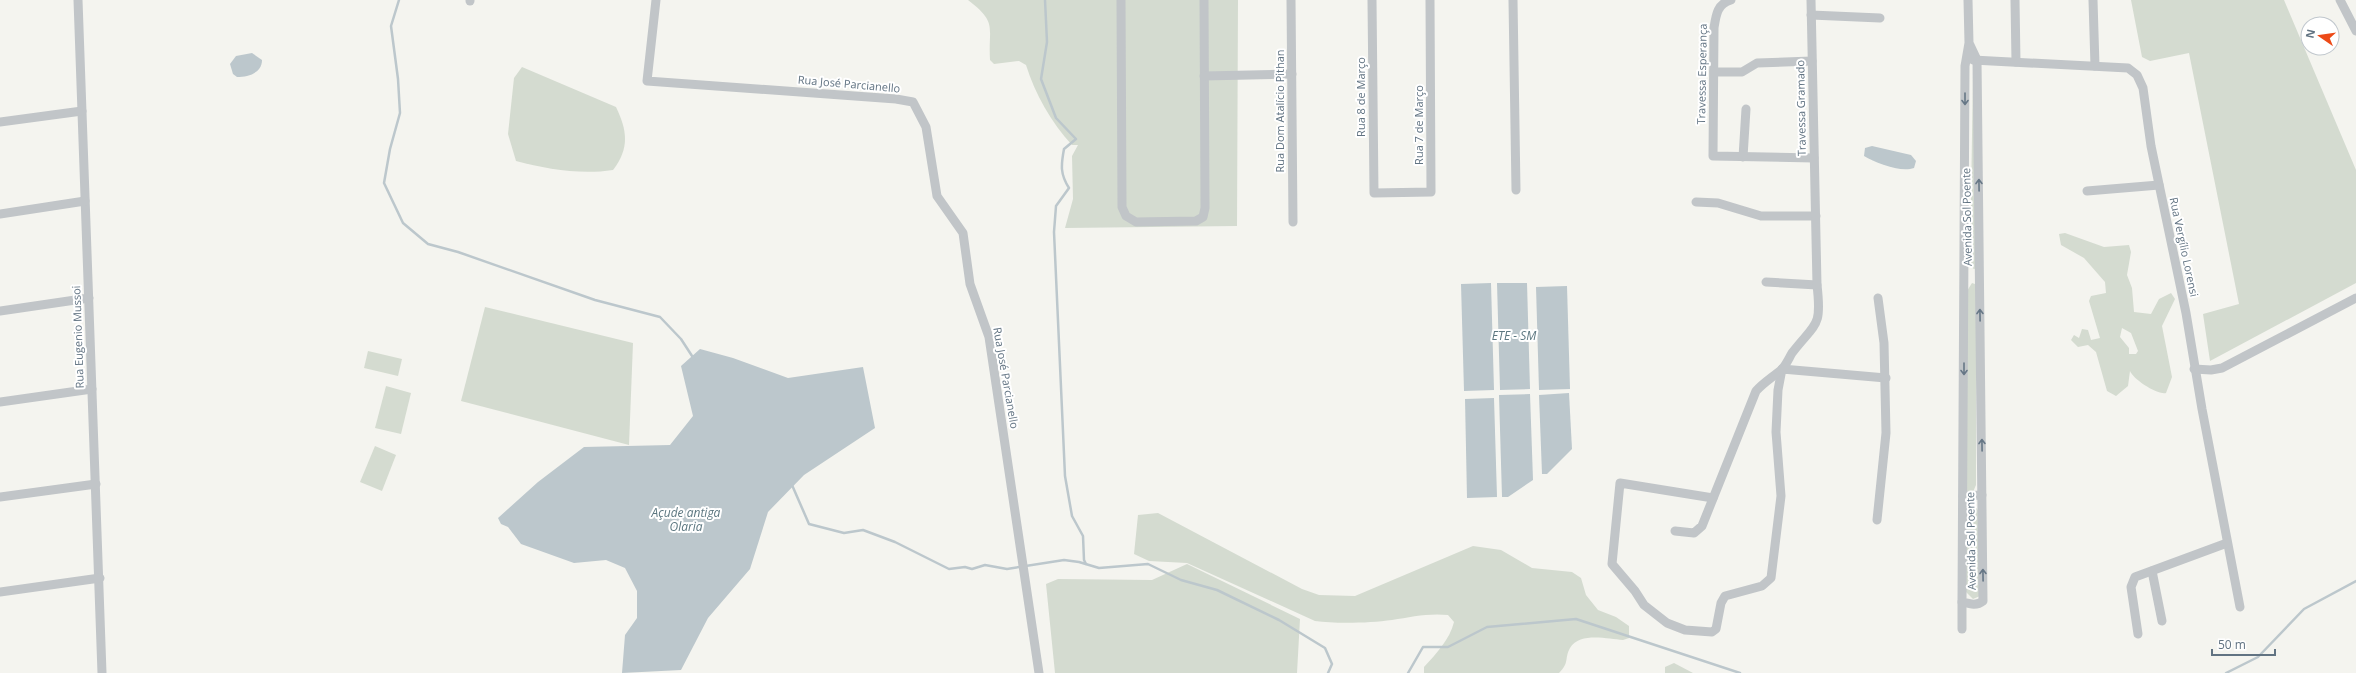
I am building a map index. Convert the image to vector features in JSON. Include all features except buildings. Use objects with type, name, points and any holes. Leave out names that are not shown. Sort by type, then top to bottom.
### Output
[{"type":"street","name":"Rua Eugenio Mussoi","points":[[78,0],[100,578],[102,673]]},
{"type":"street","name":"Rua José Parcianello","points":[[656,0],[647,81],[896,99],[913,102],[919,111],[926,127],[937,196],[962,233],[970,284],[989,337],[1039,673]]},
{"type":"street","points":[[1121,0],[1122,207],[1126,216],[1136,222],[1196,221],[1202,217],[1205,208],[1204,0]]},
{"type":"street","name":"Rua Dom Atalício Pithan","points":[[1291,0],[1293,222]]},
{"type":"street","name":"Rua 8 de Março","points":[[1372,0],[1374,193]]},
{"type":"street","name":"Rua 7 de Março","points":[[1374,193],[1431,192],[1430,0]]},
{"type":"street","points":[[1513,0],[1516,190]]},
{"type":"street","name":"Travessa Esperança","points":[[1731,0],[1723,2],[1716,11],[1713,156],[1743,157]]},
{"type":"street","name":"Travessa Gramado","points":[[1782,369],[1792,353],[1815,327],[1820,308],[1817,285],[1811,0]]},
{"type":"street","points":[[1968,0],[1969,44],[1977,60]]},
{"type":"street","points":[[2015,0],[2016,62]]},
{"type":"street","points":[[2093,0],[2095,66]]},
{"type":"street","points":[[2340,0],[2356,31]]},
{"type":"street","points":[[1811,15],[1880,18]]},
{"type":"street","name":"Avenida Sol Poente","points":[[1969,44],[1966,60],[1962,602],[1980,604],[1983,601],[1977,60]]},
{"type":"street","name":"Rua Vergílio Lorensi","points":[[1966,60],[2128,68],[2137,75],[2143,88],[2159,186],[2186,313],[2194,369],[2240,607]]},
{"type":"street","points":[[1714,72],[1742,72],[1757,63],[1812,62]]},
{"type":"street","points":[[1204,76],[1292,74]]},
{"type":"street","points":[[1746,109],[1743,157],[1814,158]]},
{"type":"street","points":[[0,122],[82,112]]},
{"type":"street","points":[[2087,191],[2159,186]]},
{"type":"street","points":[[0,214],[85,201]]},
{"type":"street","points":[[1696,202],[1718,203],[1762,216],[1816,216]]},
{"type":"street","points":[[1964,274],[1980,275]]},
{"type":"street","points":[[1766,282],[1817,285]]},
{"type":"street","points":[[0,311],[89,298]]},
{"type":"street","points":[[1877,520],[1886,433],[1886,378],[1884,343],[1878,298]]},
{"type":"street","points":[[2194,369],[2210,370],[2222,368],[2356,298]]},
{"type":"street","points":[[1675,531],[1694,533],[1699,531],[1756,391],[1770,377],[1782,369],[1886,378]]},
{"type":"street","points":[[1713,498],[1620,483],[1612,564],[1635,591],[1644,605],[1667,623],[1685,630],[1712,632],[1716,629],[1721,603],[1725,596],[1762,586],[1771,578],[1780,496],[1776,432],[1778,390],[1782,369]]},
{"type":"street","points":[[0,402],[92,389]]},
{"type":"street","points":[[0,497],[96,484]]},
{"type":"street","points":[[1963,496],[1982,495]]},
{"type":"street","points":[[2138,634],[2131,582],[2135,577],[2227,543]]},
{"type":"street","points":[[2152,570],[2162,621]]},
{"type":"street","points":[[0,592],[100,578]]},
{"type":"street","points":[[1962,602],[1962,629]]},
{"type":"shaded area","points":[[968,0],[1238,0],[1237,226],[1065,228],[1073,199],[1072,156],[1078,145],[1072,145],[1057,127],[1044,107],[1026,65],[1019,61],[994,64],[990,60],[990,26],[988,20],[984,14]]},
{"type":"shaded area","points":[[2131,0],[2284,0],[2300,38],[2300,56],[2308,56],[2356,170],[2356,283],[2210,361],[2203,314],[2239,304],[2189,53],[2150,61],[2142,57]]},
{"type":"shaded area","points":[[522,67],[616,107],[623,123],[625,139],[622,154],[613,170],[588,172],[564,170],[516,161],[508,134],[514,78]]},
{"type":"shaded area","points":[[1973,70],[1977,268],[1974,269],[1970,266]]},
{"type":"shaded area","points":[[2065,233],[2104,247],[2129,245],[2131,252],[2127,275],[2132,288],[2134,312],[2151,314],[2159,299],[2171,293],[2175,299],[2162,326],[2172,377],[2166,393],[2157,392],[2146,386],[2130,371],[2128,386],[2116,396],[2107,391],[2096,352],[2088,345],[2078,347],[2071,340],[2074,335],[2079,338],[2082,329],[2088,330],[2091,340],[2100,338],[2089,301],[2091,296],[2106,293],[2105,282],[2084,258],[2061,245],[2059,234]],"holes":[[[2122,328],[2131,333],[2138,351],[2136,354],[2129,354],[2129,348],[2120,337]]]},
{"type":"shaded area","points":[[1972,283],[1975,284],[1976,289],[1976,485],[1973,492],[1966,491],[1967,291]]},
{"type":"shaded area","points":[[485,307],[633,343],[629,445],[461,401]]},
{"type":"shaded area","points":[[368,351],[402,359],[398,376],[364,368]]},
{"type":"shaded area","points":[[386,386],[411,393],[401,434],[375,428]]},
{"type":"shaded area","points":[[375,446],[396,455],[382,491],[360,482]]},
{"type":"shaded area","points":[[1973,505],[1979,511],[1980,596],[1973,599],[1965,591],[1965,510]]},
{"type":"shaded area","points":[[1158,513],[1302,589],[1319,595],[1355,596],[1473,546],[1501,550],[1532,568],[1572,572],[1581,578],[1586,595],[1598,610],[1616,617],[1629,626],[1629,638],[1623,640],[1587,638],[1574,643],[1568,652],[1565,666],[1559,673],[1424,673],[1424,667],[1442,646],[1452,628],[1454,622],[1448,615],[1427,615],[1364,622],[1333,623],[1315,621],[1187,563],[1149,561],[1134,554],[1138,515]]},
{"type":"shaded area","points":[[1187,564],[1300,619],[1297,673],[1055,673],[1046,584],[1058,579],[1152,580]]},
{"type":"shaded area","points":[[1674,663],[1693,673],[1665,673],[1665,667]]},
{"type":"water","points":[[252,53],[262,60],[260,68],[250,75],[241,77],[237,77],[233,74],[230,64],[236,56]]},
{"type":"water","points":[[1872,146],[1911,155],[1916,161],[1914,168],[1896,168],[1875,162],[1864,156],[1865,148]]},
{"type":"water","name":"ETE - SM","points":[[1491,283],[1494,390],[1464,391],[1461,284]]},
{"type":"water","name":"ETE - SM","points":[[1497,283],[1527,283],[1530,389],[1500,390]]},
{"type":"water","name":"ETE - SM","points":[[1567,286],[1570,389],[1539,390],[1536,287]]},
{"type":"water","name":"Açude antiga Olaria","points":[[700,349],[733,358],[788,378],[863,367],[875,428],[804,475],[768,512],[750,569],[708,618],[681,670],[622,673],[625,635],[637,618],[637,591],[625,568],[606,560],[574,563],[521,544],[508,527],[501,524],[498,518],[538,482],[584,447],[670,445],[693,416],[681,366]]},
{"type":"water","points":[[1569,393],[1572,449],[1547,474],[1542,474],[1539,395]]},
{"type":"water","points":[[1530,394],[1533,480],[1508,497],[1502,497],[1499,395]]},
{"type":"water","points":[[1494,398],[1497,497],[1467,498],[1465,399]]},
{"type":"waterway","points":[[399,0],[391,26],[398,79],[400,113],[390,149],[384,183],[403,223],[428,244],[458,252],[595,300],[660,317],[681,339],[694,359]]},
{"type":"waterway","points":[[1045,0],[1047,42],[1041,79],[1056,118],[1076,139],[1064,149],[1062,169],[1064,178],[1069,188],[1056,206],[1054,232],[1065,476],[1072,516],[1083,536],[1084,560],[1086,564]]},
{"type":"waterway","points":[[792,485],[809,524],[844,533],[863,530],[895,542],[949,569],[965,567],[972,569],[985,565],[1007,569],[1064,560],[1079,562],[1099,568],[1148,564],[1181,580],[1217,590],[1279,620],[1325,648],[1332,664],[1328,673]]},
{"type":"waterway","points":[[2226,673],[2258,657],[2304,609],[2356,581]]},
{"type":"waterway","points":[[1408,673],[1423,647],[1448,647],[1487,627],[1576,619],[1740,673]]}]
